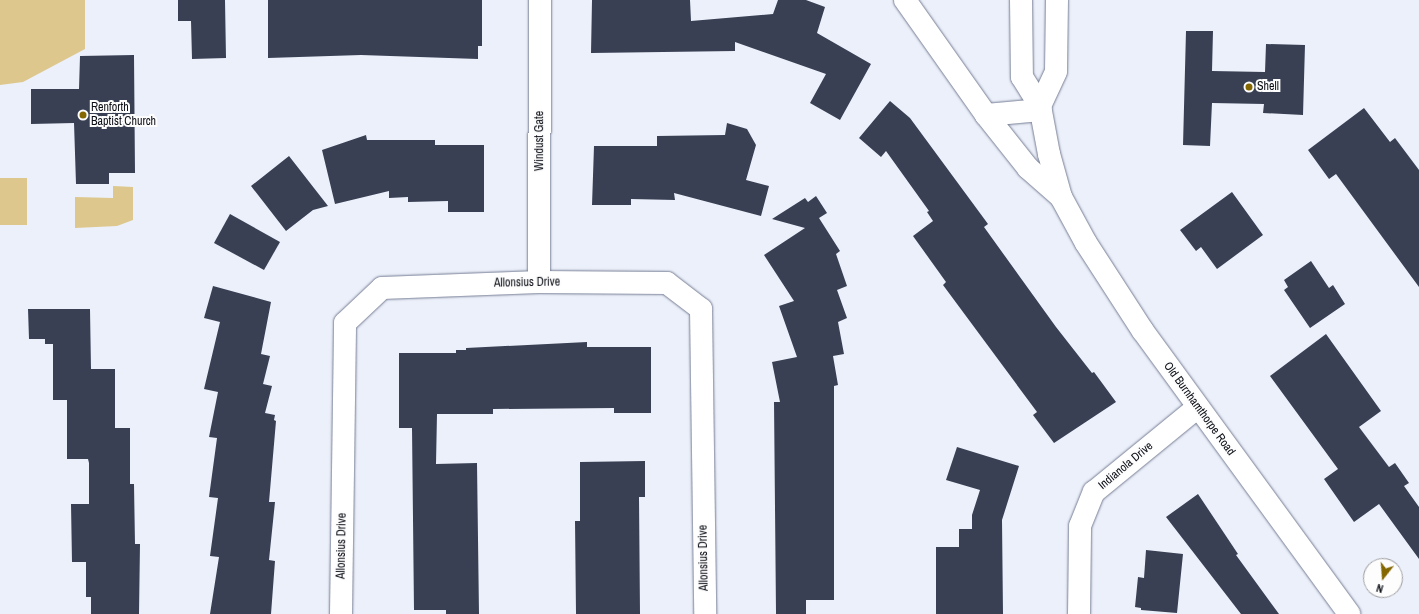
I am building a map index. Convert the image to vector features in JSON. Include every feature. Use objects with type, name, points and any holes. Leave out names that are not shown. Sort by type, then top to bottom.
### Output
[{"type":"street","name":"Windust Gate","points":[[539,282],[540,0]]},
{"type":"street","name":"Old Burnhamthorpe Road","points":[[905,0],[986,116],[1028,168],[1061,197]]},
{"type":"street","name":"Old Burnhamthorpe Road","points":[[1021,0],[1022,77],[1041,108],[1049,154],[1061,197],[1086,243],[1143,331],[1349,614]]},
{"type":"street","points":[[986,116],[1041,108],[1056,71],[1056,0]]},
{"type":"street","name":"Allonsius Drive","points":[[340,614],[345,323],[382,288],[539,282],[667,282],[701,309],[705,614]]},
{"type":"street","name":"Indianola Drive","points":[[1079,614],[1080,526],[1094,492],[1198,407]]},
{"type":"shaded area","points":[[0,0],[85,0],[85,49],[23,82],[0,85]]},
{"type":"shaded area","points":[[0,178],[27,178],[27,225],[0,225]]},
{"type":"shaded area","points":[[113,186],[133,187],[133,220],[117,226],[75,228],[75,197],[113,198]]},
{"type":"building","points":[[178,0],[225,0],[226,58],[192,59],[191,21],[178,21]]},
{"type":"building","points":[[268,0],[482,0],[482,46],[478,46],[478,59],[361,55],[268,58]]},
{"type":"building","points":[[592,0],[690,0],[691,21],[773,14],[778,0],[806,0],[825,7],[817,33],[871,64],[840,120],[810,103],[826,74],[735,42],[735,51],[591,53]]},
{"type":"building","points":[[1186,31],[1213,31],[1212,71],[1265,72],[1266,44],[1305,45],[1303,115],[1263,113],[1264,104],[1212,103],[1210,146],[1183,145]]},
{"type":"building","name":"Renforth Baptist Church","points":[[134,55],[135,173],[109,173],[109,184],[76,184],[74,123],[31,124],[31,89],[79,89],[80,56]]},
{"type":"building","points":[[890,101],[910,118],[988,224],[984,227],[1056,327],[1092,373],[1094,372],[1116,402],[1054,443],[1033,415],[1037,412],[943,285],[946,282],[913,236],[933,221],[927,212],[929,211],[886,151],[881,157],[859,138]]},
{"type":"building","points":[[1364,108],[1390,142],[1395,138],[1419,170],[1419,287],[1336,174],[1329,179],[1308,150]]},
{"type":"building","points":[[727,123],[747,129],[756,145],[746,180],[769,186],[761,216],[674,193],[675,200],[631,199],[631,205],[592,205],[594,146],[657,146],[657,136],[725,135]]},
{"type":"building","points":[[366,135],[367,140],[435,140],[435,145],[484,145],[484,212],[448,212],[448,201],[408,202],[408,197],[389,198],[389,191],[335,204],[322,150]]},
{"type":"building","points":[[289,156],[328,206],[313,210],[286,231],[251,186]]},
{"type":"building","points":[[1232,192],[1263,235],[1217,269],[1201,247],[1196,251],[1180,230]]},
{"type":"building","points":[[816,196],[827,213],[819,218],[840,251],[836,254],[847,286],[837,290],[847,318],[838,322],[844,354],[833,356],[838,385],[834,386],[834,600],[806,600],[806,614],[776,614],[774,402],[780,402],[772,362],[797,357],[779,306],[794,301],[764,255],[805,228],[772,219],[805,198],[808,202]]},
{"type":"building","points":[[230,214],[280,242],[264,270],[214,243]]},
{"type":"building","points":[[1311,261],[1329,288],[1333,285],[1345,304],[1310,328],[1284,290],[1288,287],[1284,280]]},
{"type":"building","points":[[213,286],[271,302],[261,354],[270,356],[263,384],[272,386],[265,413],[275,415],[274,420],[276,421],[269,502],[275,502],[269,560],[275,561],[271,614],[210,614],[219,557],[210,556],[218,498],[209,497],[217,438],[209,437],[218,392],[204,389],[220,322],[204,318]]},
{"type":"building","points":[[28,309],[90,309],[91,369],[115,369],[115,428],[130,428],[130,484],[134,484],[135,544],[140,544],[139,614],[91,614],[91,597],[86,597],[86,562],[72,562],[71,504],[89,504],[89,463],[88,459],[67,459],[67,400],[53,400],[53,344],[45,344],[45,339],[29,339]]},
{"type":"building","points":[[1326,334],[1381,411],[1359,427],[1389,467],[1395,463],[1409,483],[1404,486],[1419,507],[1419,559],[1379,504],[1354,522],[1324,479],[1338,469],[1270,376]]},
{"type":"building","points":[[587,342],[587,347],[651,347],[651,413],[614,413],[614,408],[493,409],[493,414],[437,414],[436,464],[477,463],[479,614],[446,614],[446,610],[414,610],[412,428],[399,428],[399,353],[456,353],[456,350],[466,350],[466,348]]},
{"type":"building","points":[[957,447],[1019,466],[1002,520],[1003,614],[936,614],[936,547],[959,547],[959,529],[972,529],[972,515],[980,490],[946,480]]},
{"type":"building","points":[[645,461],[645,497],[639,497],[640,614],[576,614],[575,521],[580,521],[580,462]]},
{"type":"building","points":[[1198,494],[1238,554],[1236,555],[1279,614],[1241,614],[1166,517]]},
{"type":"building","points":[[1146,550],[1183,554],[1177,613],[1141,610],[1141,608],[1135,607],[1138,577],[1144,578]]},
{"type":"place","name":"Shell","points":[[1249,87]]},
{"type":"place","name":"Renforth Baptist Church","points":[[83,115]]}]
